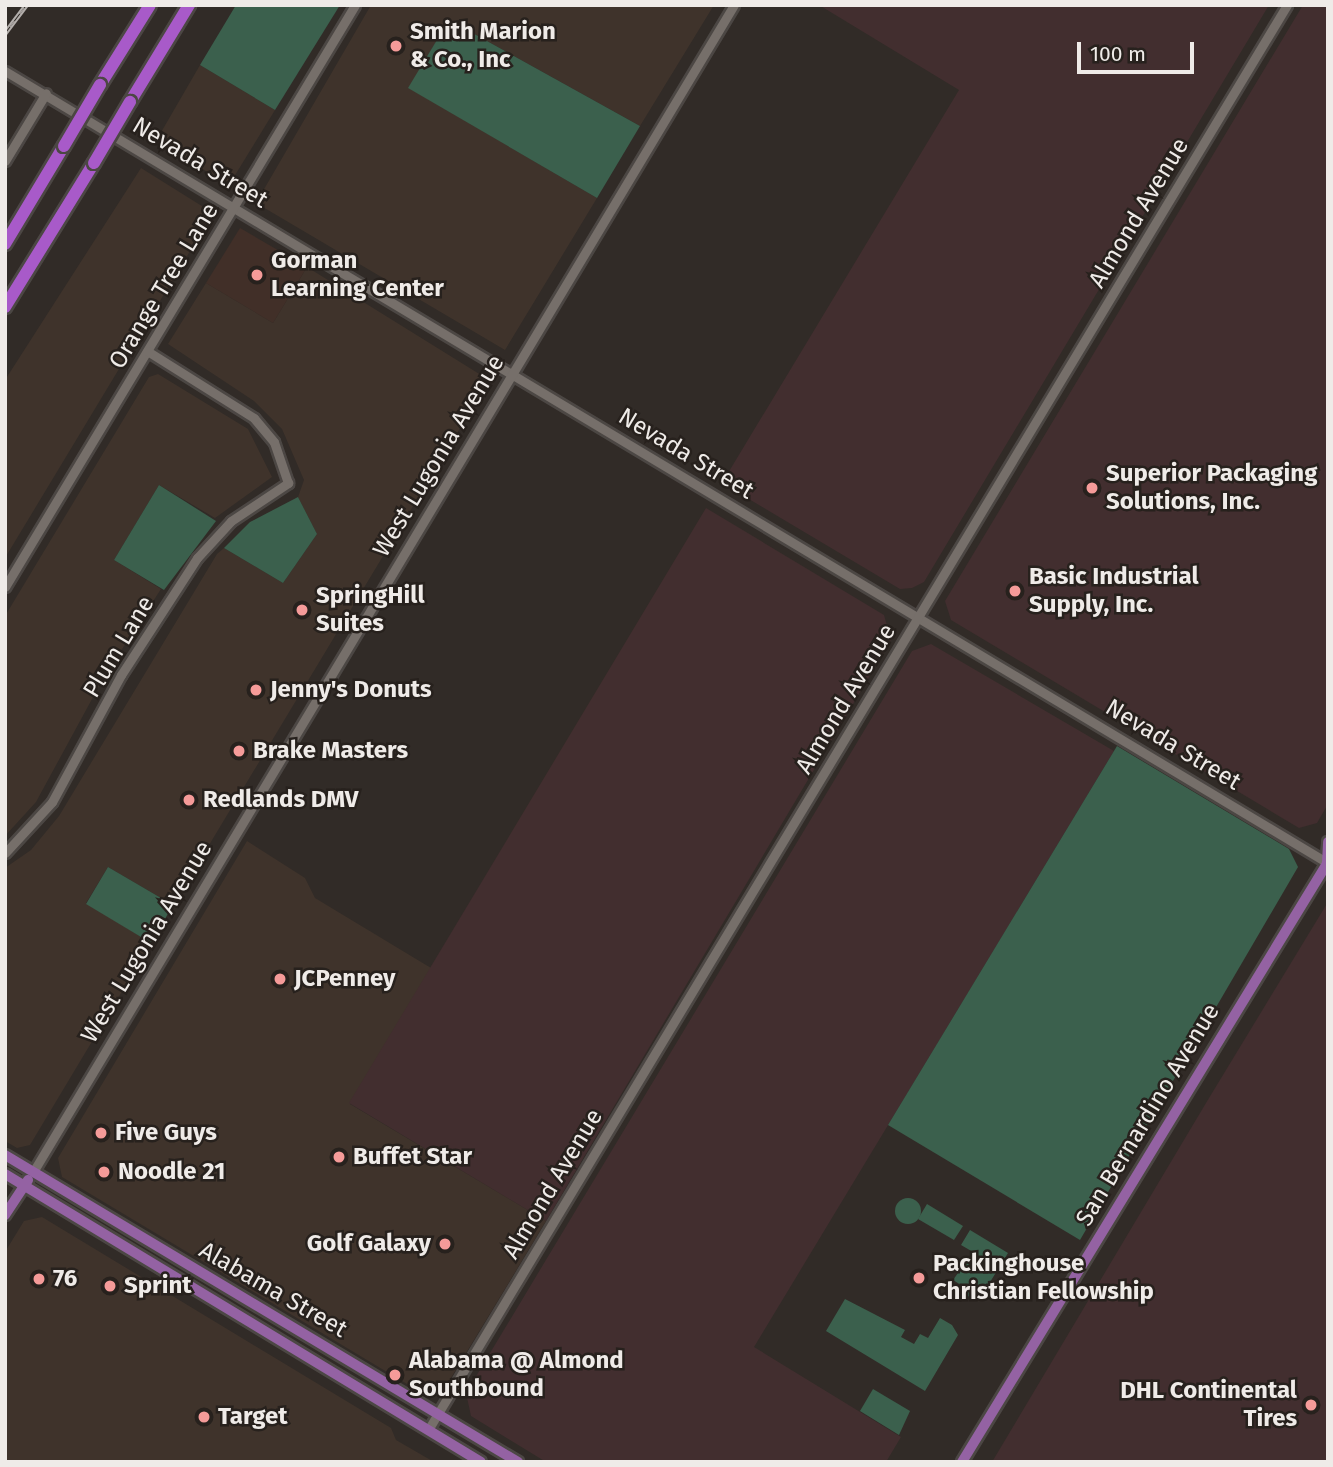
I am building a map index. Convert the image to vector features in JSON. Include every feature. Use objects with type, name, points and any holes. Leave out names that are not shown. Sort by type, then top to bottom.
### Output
[{"type":"highway","points":[[5,244],[149,5]]},
{"type":"highway","points":[[5,307],[189,5]]},
{"type":"main road","name":"San Bernardino Avenue","points":[[962,1462],[1327,863],[1328,842]]},
{"type":"main road","name":"Alabama Street","points":[[5,1156],[519,1462]]},
{"type":"main road","name":"West Lugonia Avenue","points":[[5,1215],[33,1172]]},
{"type":"main road","name":"Alabama Street","points":[[5,1174],[481,1462]]},
{"type":"street","name":"Orange Tree Lane","points":[[5,587],[355,5]]},
{"type":"street","name":"West Lugonia Avenue","points":[[33,1172],[734,5]]},
{"type":"street","name":"Almond Avenue","points":[[428,1430],[1287,5]]},
{"type":"street","name":"Nevada Street","points":[[5,65],[46,93],[1327,863]]},
{"type":"street","name":"Nevada Street","points":[[5,71],[24,79]]},
{"type":"street","points":[[5,161],[46,93]]},
{"type":"street","name":"Plum Lane","points":[[5,853],[52,802],[121,675],[197,558],[231,521],[288,483],[274,442],[254,418],[147,351]]},
{"type":"shaded area","points":[[371,5],[714,5],[640,126],[449,20],[409,88],[597,198],[505,350],[256,203]]},
{"type":"shaded area","points":[[819,5],[1269,5],[924,582],[912,588],[900,589],[722,483],[959,90]]},
{"type":"shaded area","points":[[1303,5],[1328,5],[1328,804],[1317,823],[1299,828],[951,620],[945,601]]},
{"type":"shaded area","points":[[200,65],[275,110],[229,185],[156,141]]},
{"type":"shaded area","points":[[141,168],[213,213],[5,558],[5,380]]},
{"type":"shaded area","name":"Gorman Learning Center","points":[[240,228],[307,267],[273,323],[206,283]]},
{"type":"shaded area","points":[[307,267],[489,380],[173,905],[108,867],[86,903],[151,943],[30,1145],[17,1148],[5,1141],[5,868],[31,850],[59,816],[217,554],[224,548],[283,583],[317,534],[298,497],[304,480],[282,429],[254,401],[168,344],[206,283],[273,323]]},
{"type":"shaded area","points":[[158,374],[248,429],[272,477],[215,518],[159,485],[114,560],[161,589],[104,677],[36,802],[5,836],[5,616],[149,377]]},
{"type":"shaded area","points":[[706,508],[884,615],[891,640],[546,1221],[349,1103]]},
{"type":"shaded area","points":[[931,644],[1114,751],[754,1347],[901,1437],[886,1462],[546,1462],[471,1416],[466,1393],[912,651]]},
{"type":"shaded area","points":[[247,841],[305,878],[315,898],[431,968],[350,1104],[546,1221],[446,1386],[422,1393],[62,1177],[58,1158]]},
{"type":"shaded area","points":[[1328,902],[1328,1462],[992,1462],[1206,1103]]},
{"type":"shaded area","points":[[42,1217],[391,1428],[396,1440],[434,1462],[5,1462],[5,1252],[24,1221]]},
{"type":"green space","points":[[236,5],[340,5],[275,110],[200,65]]},
{"type":"green space","points":[[449,20],[640,126],[597,198],[408,88]]},
{"type":"green space","points":[[159,485],[216,521],[164,590],[114,560]]},
{"type":"green space","points":[[298,497],[317,534],[283,583],[224,548],[250,522]]},
{"type":"green space","points":[[1117,746],[1289,849],[1298,867],[1080,1240],[888,1125]]},
{"type":"green space","points":[[108,867],[173,905],[151,943],[86,904]]},
{"type":"green space","points":[[908,1198],[917,1202],[921,1211],[917,1220],[908,1224],[899,1220],[895,1211],[899,1202]]},
{"type":"green space","points":[[927,1204],[963,1226],[954,1240],[918,1219]]},
{"type":"green space","points":[[970,1230],[1008,1253],[979,1300],[956,1292],[961,1285],[953,1280],[973,1252],[961,1245]]},
{"type":"green space","points":[[845,1299],[905,1330],[901,1337],[914,1344],[920,1334],[928,1338],[940,1318],[952,1325],[958,1335],[925,1391],[826,1331]]},
{"type":"green space","points":[[873,1389],[910,1411],[899,1435],[860,1411]]},
{"type":"railway","points":[[5,33],[26,5]]},
{"type":"place","name":"Smith Marion & Co., Inc","points":[[396,46]]},
{"type":"place","name":"Gorman Learning Center","points":[[257,275]]},
{"type":"place","name":"Superior Packaging Solutions, Inc.","points":[[1092,488]]},
{"type":"place","name":"Basic Industrial Supply, Inc.","points":[[1015,591]]},
{"type":"place","name":"SpringHill Suites","points":[[302,610]]},
{"type":"place","name":"Jenny's Donuts","points":[[256,690]]},
{"type":"place","name":"Brake Masters","points":[[239,751]]},
{"type":"place","name":"Redlands DMV","points":[[189,800]]},
{"type":"place","name":"JCPenney","points":[[280,979]]},
{"type":"place","name":"Five Guys","points":[[101,1133]]},
{"type":"place","name":"Buffet Star","points":[[339,1157]]},
{"type":"place","name":"Noodle 21","points":[[104,1172]]},
{"type":"place","name":"Golf Galaxy","points":[[445,1244]]},
{"type":"place","name":"Packinghouse Christian Fellowship","points":[[919,1278]]},
{"type":"place","name":"76","points":[[39,1279]]},
{"type":"place","name":"Sprint","points":[[110,1286]]},
{"type":"place","name":"Alabama @ Almond Southbound","points":[[395,1375]]},
{"type":"place","name":"DHL Continental Tires","points":[[1311,1405]]},
{"type":"place","name":"Target","points":[[204,1417]]}]
